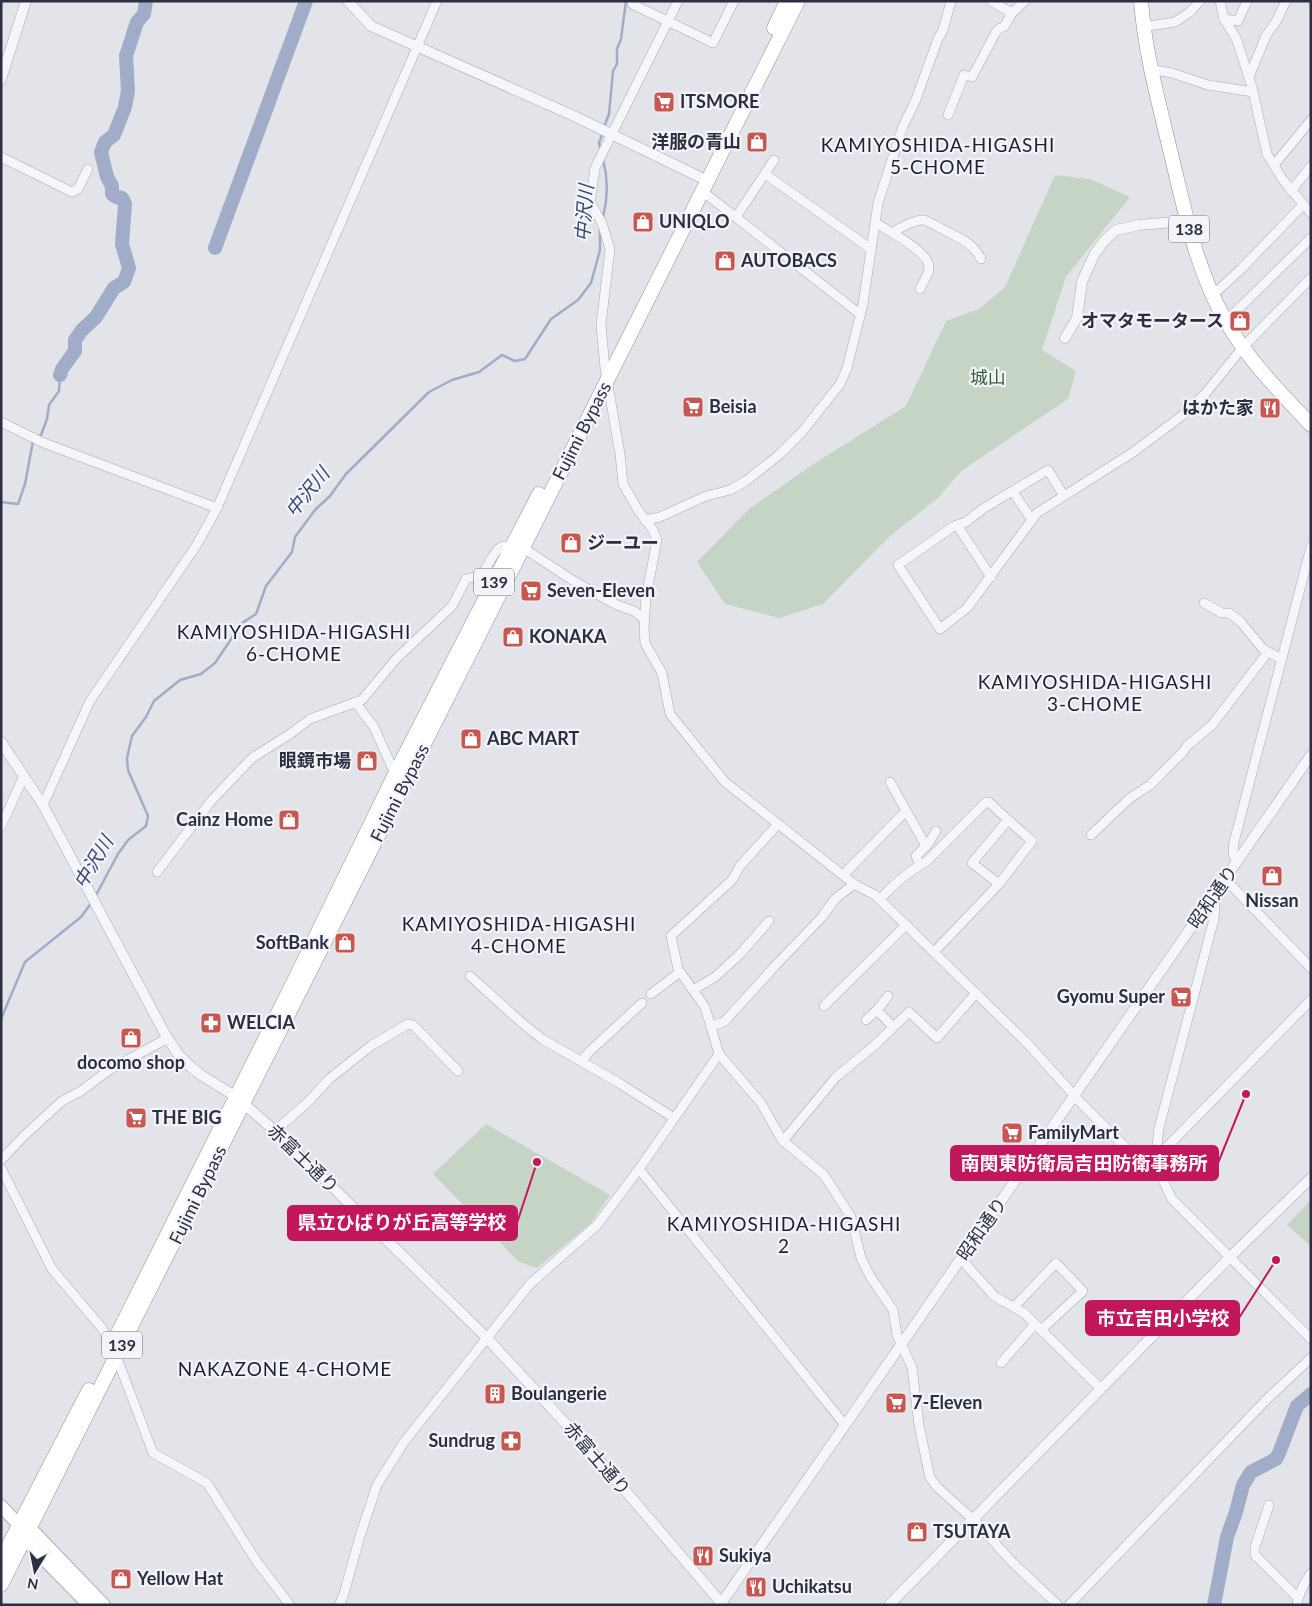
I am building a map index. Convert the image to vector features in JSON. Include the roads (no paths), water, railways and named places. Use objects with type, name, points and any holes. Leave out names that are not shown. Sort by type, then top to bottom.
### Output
[{"type":"highway","name":"Fujimi Bypass","points":[[239,1100],[297,975],[395,774],[607,382],[703,183],[787,1]]},
{"type":"highway","name":"Fujimi Bypass","points":[[1,1585],[24,1531],[517,549],[604,368],[798,1]]},
{"type":"highway","name":"138","points":[[1141,1],[1150,69],[1187,221],[1202,270],[1226,322],[1242,347],[1311,426]]},
{"type":"highway","name":"Fujimi Bypass","points":[[1,1560],[24,1531]]},
{"type":"main road","points":[[1,1506],[89,1605]]},
{"type":"main road","points":[[24,1531],[104,1605]]},
{"type":"street","points":[[1,79],[26,1]]},
{"type":"street","points":[[348,1],[371,26],[611,134],[703,183],[736,217],[860,314]]},
{"type":"street","points":[[43,805],[90,701],[196,546],[217,508],[438,1]]},
{"type":"street","points":[[632,1],[632,4],[712,43],[734,1]]},
{"type":"street","points":[[678,1],[595,168],[590,202],[602,223],[610,249],[601,325],[604,368],[620,454],[623,484],[653,530],[657,540],[646,597],[644,619],[645,643],[662,673],[670,714],[724,782],[854,884],[875,894],[1027,1044],[1074,1096],[1144,1166],[1159,1172]]},
{"type":"street","points":[[645,520],[660,517],[706,496],[730,490],[746,481],[779,455],[802,432],[840,384],[847,368],[860,314],[878,203],[903,126],[915,102],[943,30],[951,1]]},
{"type":"street","points":[[991,1],[1012,13]]},
{"type":"street","points":[[948,114],[964,75],[972,77],[996,32],[1004,27],[1012,13],[1025,1]]},
{"type":"street","points":[[1143,27],[1175,22],[1190,12],[1200,1]]},
{"type":"street","points":[[1213,295],[1309,210],[1291,191],[1267,154],[1249,77],[1236,38],[1224,19],[1220,1]]},
{"type":"street","points":[[1224,19],[1238,21],[1247,1]]},
{"type":"street","points":[[1249,77],[1266,36],[1278,20],[1286,1]]},
{"type":"street","points":[[1150,69],[1172,73],[1208,85],[1253,92]]},
{"type":"street","points":[[1274,165],[1311,120]]},
{"type":"street","points":[[1,157],[72,192],[78,189],[88,168]]},
{"type":"street","points":[[736,217],[774,160]]},
{"type":"street","points":[[1291,191],[1311,166]]},
{"type":"street","points":[[765,174],[871,249]]},
{"type":"street","points":[[893,233],[916,220],[924,220],[968,242],[977,251],[981,259]]},
{"type":"street","points":[[1065,338],[1078,318],[1082,282],[1094,256],[1104,241],[1116,230],[1187,221]]},
{"type":"street","points":[[876,223],[926,257],[928,261],[928,274],[920,289]]},
{"type":"street","points":[[1226,322],[1311,238]]},
{"type":"street","points":[[1064,496],[1048,470],[1014,492],[984,508],[966,522],[957,525],[898,566],[940,629],[967,608],[1037,513],[1064,496],[1132,453],[1183,415],[1205,394],[1242,347],[1311,278]]},
{"type":"street","points":[[1,422],[44,443],[217,508]]},
{"type":"street","points":[[1014,492],[1032,520]]},
{"type":"street","points":[[957,525],[991,577]]},
{"type":"street","points":[[157,872],[212,801],[252,758],[310,719],[355,702],[366,695],[396,659],[452,606],[466,579],[482,575],[500,546],[517,549],[577,583],[634,611],[644,619]]},
{"type":"street","points":[[1237,862],[1233,854],[1234,842],[1311,547]]},
{"type":"street","points":[[1204,603],[1222,613],[1230,613],[1240,621],[1263,649],[1281,659]]},
{"type":"street","points":[[1091,835],[1130,798],[1150,785],[1182,754],[1187,746],[1212,725],[1268,652]]},
{"type":"street","points":[[355,702],[374,727],[395,774]]},
{"type":"street","name":"赤富士通り","points":[[1,742],[43,805],[178,1054],[191,1068],[239,1100],[275,1131],[487,1338],[600,1461],[722,1604]]},
{"type":"street","name":"昭和通り","points":[[722,1604],[1311,755]]},
{"type":"street","points":[[1,826],[24,776]]},
{"type":"street","points":[[890,782],[926,846]]},
{"type":"street","points":[[880,899],[892,886],[919,864],[927,861],[986,802],[989,802],[1032,841],[999,884],[934,952]]},
{"type":"street","points":[[843,875],[906,811]]},
{"type":"street","points":[[999,884],[972,864],[1008,820]]},
{"type":"street","points":[[778,824],[740,866],[732,880],[671,936],[674,956],[680,972],[705,1007],[718,1054],[761,1103],[783,1141],[824,1175],[846,1206],[851,1217],[861,1258],[870,1276],[893,1310],[897,1335],[909,1358],[914,1378],[919,1425],[930,1478],[1012,1562],[1058,1605]]},
{"type":"street","points":[[919,864],[916,856],[926,846],[936,831]]},
{"type":"street","points":[[1225,879],[1311,968]]},
{"type":"street","points":[[711,1027],[726,1021],[822,917],[835,899],[854,884]]},
{"type":"street","points":[[1214,895],[1214,919],[1162,1113],[1157,1146],[1159,1172],[1172,1199],[1311,1339]]},
{"type":"street","points":[[693,990],[715,977],[740,954],[770,921]]},
{"type":"street","points":[[824,1006],[906,925]]},
{"type":"street","points":[[651,994],[680,972]]},
{"type":"street","points":[[470,976],[542,1039],[582,1061],[674,1118]]},
{"type":"street","points":[[783,1141],[836,1077],[875,1045],[908,1012],[936,1038],[976,993]]},
{"type":"street","points":[[866,1020],[888,996]]},
{"type":"street","points":[[1158,1156],[1311,1000]]},
{"type":"street","points":[[582,1061],[589,1052],[642,1003]]},
{"type":"street","points":[[877,1010],[893,1027]]},
{"type":"street","points":[[275,1131],[308,1102],[330,1079],[372,1045],[408,1024],[413,1025],[458,1071]]},
{"type":"street","points":[[1,1160],[62,1101],[81,1091],[109,1070],[168,1038]]},
{"type":"street","points":[[339,1605],[377,1484],[404,1442],[530,1284],[597,1225],[639,1169],[718,1054]]},
{"type":"street","points":[[1,1168],[52,1269],[101,1327],[114,1351],[152,1452],[207,1483],[257,1562],[290,1605]]},
{"type":"street","points":[[639,1169],[845,1425]]},
{"type":"street","points":[[889,1605],[1229,1258],[1311,1178]]},
{"type":"street","points":[[961,1259],[994,1296],[1024,1313],[1101,1389]]},
{"type":"street","points":[[1001,1363],[1038,1327],[1083,1291],[1056,1263],[1014,1307]]},
{"type":"street","points":[[1069,1605],[1268,1398],[1311,1358]]},
{"type":"street","points":[[1269,1506],[1254,1555],[1298,1601],[1311,1573]]},
{"type":"waterway","name":"中沢川","points":[[60,375],[75,351],[75,340],[82,330],[96,317],[114,288],[124,282],[129,268],[122,244],[125,204],[122,198],[112,194],[112,186],[107,177],[101,152],[105,142],[114,135],[125,107],[128,91],[126,56],[137,22],[144,14],[146,1]]},
{"type":"waterway","name":"中沢川","points":[[215,248],[306,1]]},
{"type":"waterway","name":"中沢川","points":[[604,127],[609,114],[613,71],[617,64],[617,49],[621,39],[626,1]]},
{"type":"waterway","name":"中沢川","points":[[601,151],[599,143],[603,132]]},
{"type":"waterway","name":"中沢川","points":[[603,159],[607,188],[603,217]]},
{"type":"waterway","name":"中沢川","points":[[95,897],[118,854],[128,840],[146,826],[148,816],[128,770],[127,758],[132,736],[146,717],[154,701],[180,680],[201,674],[215,663],[242,623],[256,614],[266,586],[292,552],[295,537],[315,510],[330,496],[346,474],[429,392],[452,380],[479,372],[502,355],[515,361],[525,359],[551,319],[578,300],[591,283],[600,250],[600,227]]},
{"type":"waterway","name":"中沢川","points":[[38,438],[47,419],[49,405],[59,391],[60,375]]},
{"type":"waterway","name":"中沢川","points":[[1,502],[18,504],[25,484],[33,441]]},
{"type":"waterway","name":"中沢川","points":[[1,1019],[25,962],[81,917],[92,902]]},
{"type":"waterway","points":[[1214,1605],[1227,1537],[1243,1485],[1251,1472],[1276,1459],[1297,1406],[1311,1394]]},
{"type":"place","name":"ITSMORE","points":[[664,102]]},
{"type":"place","name":"洋服の青山","points":[[757,142]]},
{"type":"place","name":"UNIQLO","points":[[643,222]]},
{"type":"place","name":"AUTOBACS","points":[[725,261]]},
{"type":"place","name":"オマタモータース","points":[[1240,321]]},
{"type":"place","name":"Beisia","points":[[693,407]]},
{"type":"place","name":"はかた家","points":[[1270,408]]},
{"type":"place","name":"ジーユー","points":[[571,543]]},
{"type":"place","name":"Seven-Eleven","points":[[531,591]]},
{"type":"place","name":"KONAKA","points":[[513,637]]},
{"type":"place","name":"ABC MART","points":[[471,739]]},
{"type":"place","name":"眼鏡市場","points":[[367,761]]},
{"type":"place","name":"Cainz Home","points":[[289,820]]},
{"type":"place","name":"Nissan","points":[[1272,876]]},
{"type":"place","name":"SoftBank","points":[[345,943]]},
{"type":"place","name":"Gyomu Super","points":[[1181,997]]},
{"type":"place","name":"WELCIA","points":[[211,1023]]},
{"type":"place","name":"docomo shop","points":[[131,1038]]},
{"type":"place","name":"南関東防衛局吉田防衛事務所","points":[[1246,1094]]},
{"type":"place","name":"THE BIG","points":[[136,1118]]},
{"type":"place","name":"FamilyMart","points":[[1012,1133]]},
{"type":"place","name":"県立ひばりが丘高等学校","points":[[537,1162]]},
{"type":"place","name":"市立吉田小学校","points":[[1276,1260]]},
{"type":"place","name":"Boulangerie","points":[[495,1394]]},
{"type":"place","name":"7-Eleven","points":[[896,1403]]},
{"type":"place","name":"Sundrug","points":[[511,1441]]},
{"type":"place","name":"TSUTAYA","points":[[917,1532]]},
{"type":"place","name":"Sukiya","points":[[703,1556]]},
{"type":"place","name":"Yellow Hat","points":[[121,1579]]},
{"type":"place","name":"Uchikatsu","points":[[756,1587]]},
{"type":"district","name":"KAMIYOSHIDA-HIGASHI 5-CHOME","points":[[938,156]]},
{"type":"district","name":"KAMIYOSHIDA-HIGASHI 6-CHOME","points":[[294,643]]},
{"type":"district","name":"KAMIYOSHIDA-HIGASHI 3-CHOME","points":[[1095,693]]},
{"type":"district","name":"KAMIYOSHIDA-HIGASHI 4-CHOME","points":[[519,935]]},
{"type":"district","name":"KAMIYOSHIDA-HIGASHI 2","points":[[784,1235]]},
{"type":"district","name":"NAKAZONE 4-CHOME","points":[[285,1369]]},
{"type":"park label","name":"城山","points":[[988,378]]}]
